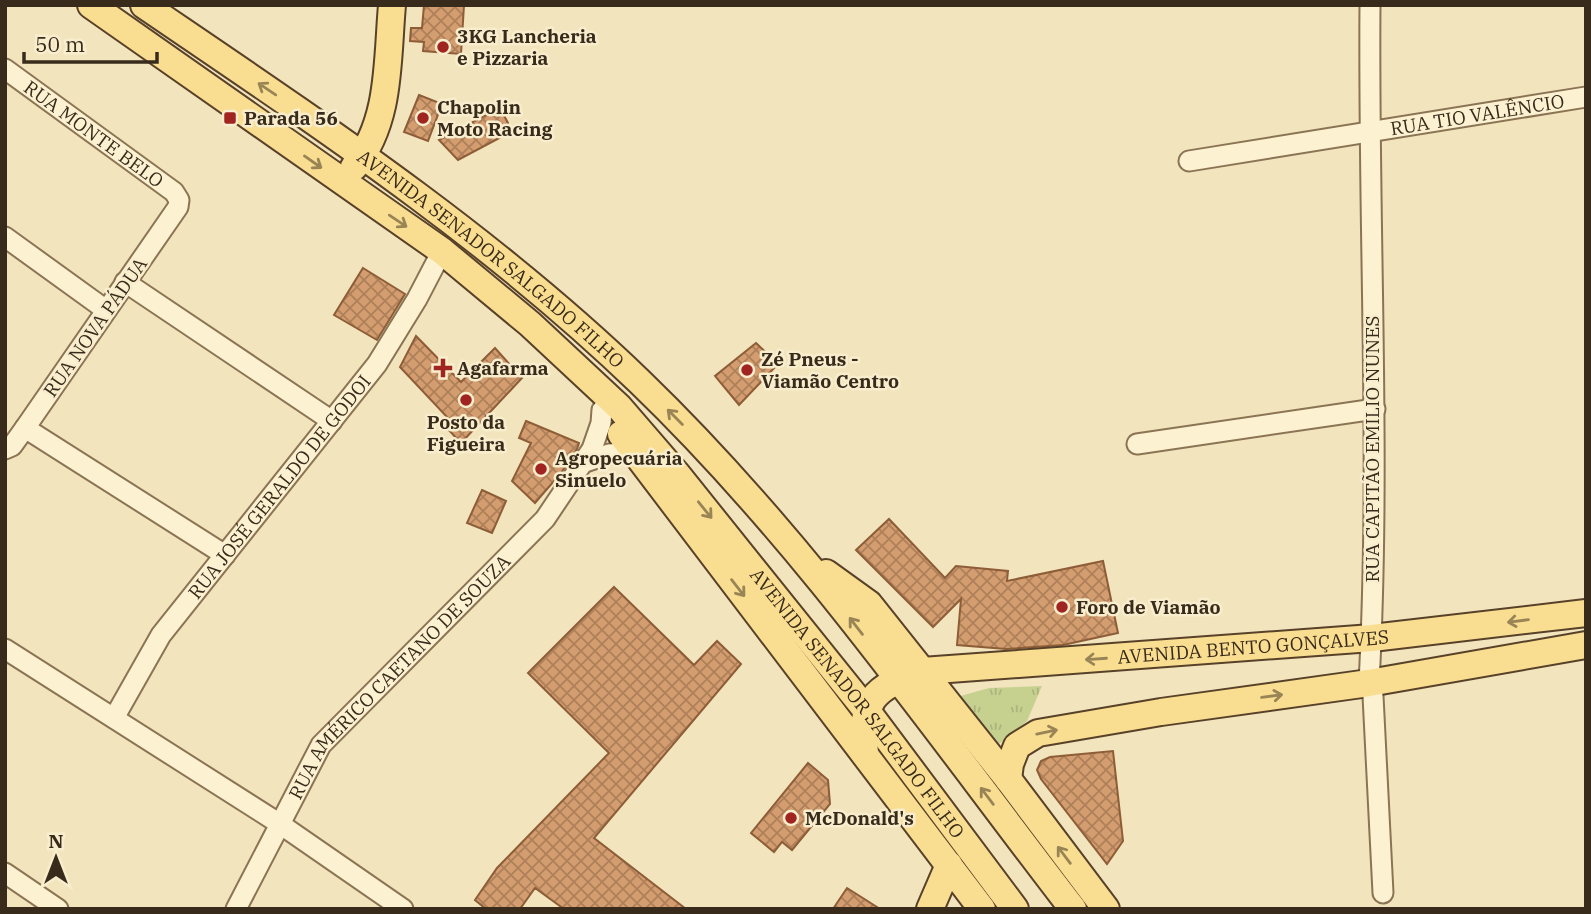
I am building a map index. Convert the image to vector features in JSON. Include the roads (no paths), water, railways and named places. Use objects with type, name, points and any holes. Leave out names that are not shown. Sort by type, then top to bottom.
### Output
[{"type":"main road","name":"AVENIDA SENADOR SALGADO FILHO","points":[[92,5],[442,251],[530,324],[619,407],[676,473],[867,710],[1015,909]]},
{"type":"main road","name":"AVENIDA SENADOR SALGADO FILHO","points":[[144,5],[364,155],[461,228],[576,322],[641,383],[714,457],[910,676],[1008,779],[1106,909]]},
{"type":"main road","points":[[342,182],[364,155],[377,130],[384,104],[392,5]]},
{"type":"main road","name":"AVENIDA SENADOR SALGADO FILHO","points":[[583,375],[603,410],[634,452],[979,908]]},
{"type":"main road","name":"AVENIDA SENADOR SALGADO FILHO","points":[[802,555],[869,604],[901,645],[910,676],[1073,909]]},
{"type":"main road","name":"AVENIDA BENTO GONÇALVES","points":[[910,676],[1372,638],[1586,613]]},
{"type":"main road","points":[[901,645],[958,670]]},
{"type":"main road","points":[[1008,779],[1017,746],[1038,733],[1161,712],[1370,683],[1586,645]]},
{"type":"main road","points":[[865,754],[863,737],[867,710],[878,691],[910,676]]},
{"type":"main road","points":[[930,909],[949,866]]},
{"type":"street","name":"RUA CAPITÃO EMILIO NUNES","points":[[1370,5],[1369,133],[1375,409],[1370,683],[1373,696],[1382,893]]},
{"type":"street","name":"RUA MONTE BELO","points":[[5,69],[174,192],[179,200]]},
{"type":"street","name":"RUA TIO VALÊNCIO","points":[[1189,161],[1586,97]]},
{"type":"street","name":"RUA NOVA PÁDUA","points":[[5,449],[12,446],[25,428],[177,207],[179,200]]},
{"type":"street","points":[[5,237],[106,310]]},
{"type":"street","name":"RUA JOSÉ GERALDO DE GODOI","points":[[114,718],[161,635],[377,364],[417,299],[442,251]]},
{"type":"street","points":[[125,282],[332,421]]},
{"type":"street","points":[[1137,444],[1375,409]]},
{"type":"street","name":"RUA AMÉRICO CAETANO DE SOUZA","points":[[236,909],[321,745],[545,519],[585,462],[597,436],[603,410]]},
{"type":"street","points":[[25,428],[225,555]]},
{"type":"street","points":[[585,462],[609,454],[634,452]]},
{"type":"street","points":[[5,649],[280,824],[403,909]]},
{"type":"street","points":[[5,873],[58,909]]},
{"type":"place","name":"3KG Lancheria e Pizzaria","points":[[443,47]]},
{"type":"place","name":"Parada 56","points":[[230,118]]},
{"type":"place","name":"Chapolin Moto Racing","points":[[423,118]]},
{"type":"place","name":"Agafarma","points":[[443,368]]},
{"type":"place","name":"Zé Pneus - Viamão Centro","points":[[747,370]]},
{"type":"place","name":"Posto da Figueira","points":[[466,400]]},
{"type":"place","name":"Agropecuária Sinuelo","points":[[541,469]]},
{"type":"place","name":"Foro de Viamão","points":[[1062,607]]},
{"type":"place","name":"McDonald's","points":[[791,818]]}]
